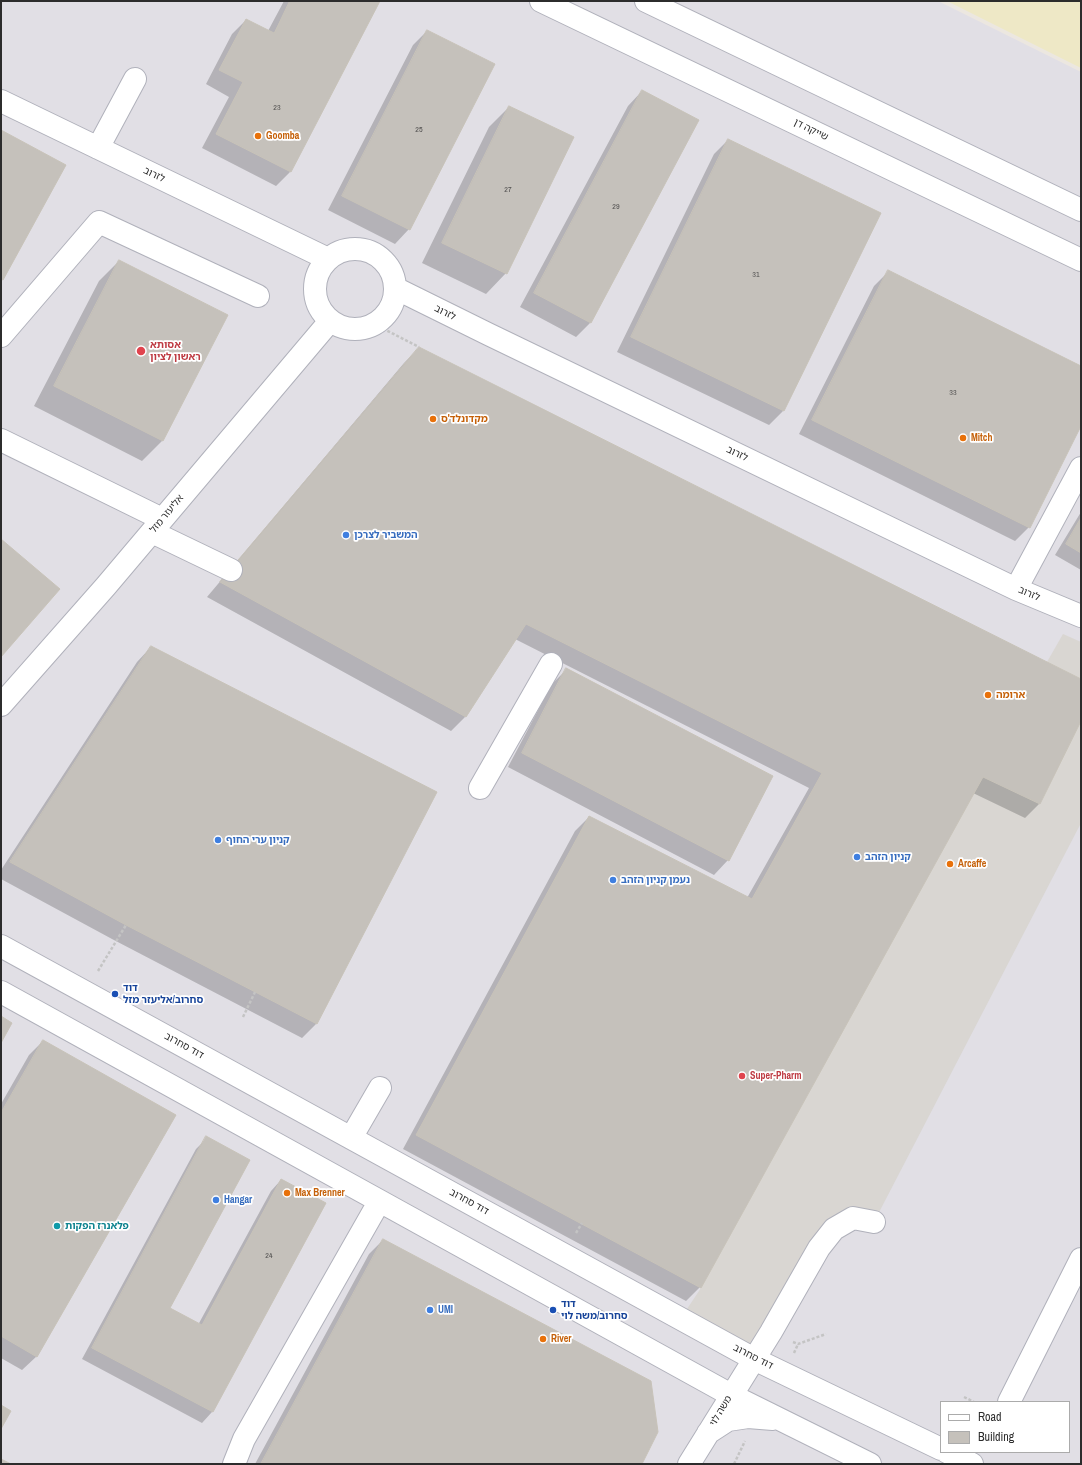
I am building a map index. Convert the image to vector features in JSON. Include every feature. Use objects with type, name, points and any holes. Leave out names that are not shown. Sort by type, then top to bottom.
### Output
[{"type":"street","name":"שייקה דן","points":[[541,1],[1081,260]]},
{"type":"street","points":[[646,1],[1081,210]]},
{"type":"street","points":[[98,148],[135,79]]},
{"type":"street","name":"לזרוב","points":[[1,101],[328,258]]},
{"type":"street","points":[[1,336],[99,222],[258,296]]},
{"type":"street","points":[[352,249],[374,254],[386,264],[393,276],[395,288],[394,301],[390,310],[380,321],[366,328],[352,330],[343,328],[330,321],[323,315],[314,294],[316,280],[320,269],[328,258],[339,252],[352,249]]},
{"type":"street","name":"לזרוב","points":[[395,288],[495,338],[1016,589],[1081,616]]},
{"type":"street","name":"אליעזר מזל","points":[[1,705],[157,526],[330,321]]},
{"type":"street","points":[[1,440],[157,526],[231,570]]},
{"type":"street","points":[[1016,589],[1081,468]]},
{"type":"street","points":[[480,788],[551,664]]},
{"type":"street","name":"דוד סחרוב","points":[[1,946],[754,1359],[940,1449]]},
{"type":"street","points":[[1,992],[731,1395],[870,1464]]},
{"type":"street","points":[[351,1138],[380,1088]]},
{"type":"street","points":[[234,1464],[244,1439],[379,1202]]},
{"type":"street","name":"משה לוי","points":[[689,1464],[771,1332],[818,1248],[834,1229],[852,1218],[874,1222]]},
{"type":"street","points":[[1010,1401],[1081,1259]]},
{"type":"street","points":[[708,1433],[728,1420],[748,1418],[780,1419]]},
{"type":"street","points":[[949,1453],[972,1464]]},
{"type":"street","points":[[978,1464],[984,1453]]},
{"type":"path","points":[[374,324],[419,347]]},
{"type":"path","points":[[85,992],[126,925]]},
{"type":"path","points":[[242,1017],[255,992]]},
{"type":"path","points":[[771,1332],[798,1344],[826,1334]]},
{"type":"path","points":[[964,1397],[972,1401]]},
{"type":"shaded area","points":[[1,1],[938,1],[1081,72],[1081,1464],[1,1464]]},
{"type":"shaded area","points":[[1063,634],[1081,642],[1081,679],[1047,662]]},
{"type":"shaded area","points":[[1081,721],[1081,823],[874,1222],[853,1218],[754,1359],[681,1318],[701,1288],[983,777],[1040,804]]},
{"type":"sand","points":[[947,1],[1081,1],[1081,68]]},
{"type":"building","points":[[290,1],[380,1],[291,172],[216,134],[243,82],[219,70],[246,19],[274,33]]},
{"type":"building","points":[[427,30],[495,64],[410,230],[342,196]]},
{"type":"building","points":[[642,90],[699,120],[591,323],[534,293]]},
{"type":"building","points":[[509,106],[574,137],[507,274],[442,243]]},
{"type":"building","points":[[1,130],[66,165],[3,280],[1,279]]},
{"type":"building","points":[[728,139],[881,213],[784,411],[631,337]]},
{"type":"building","name":"אסותא ראשון לציון","points":[[119,260],[228,315],[163,441],[54,386]]},
{"type":"building","points":[[888,270],[1081,366],[1081,426],[1030,528],[812,420]]},
{"type":"building","name":"קניון הזהב","points":[[419,347],[1081,679],[1081,721],[1040,804],[983,777],[701,1288],[416,1135],[589,816],[752,899],[822,773],[526,624],[466,717],[220,582]]},
{"type":"building","points":[[1081,518],[1081,553],[1066,544]]},
{"type":"building","points":[[1,539],[60,589],[1,657]]},
{"type":"building","name":"קניון ערי החוף","points":[[151,646],[437,792],[317,1024],[126,925],[10,862]]},
{"type":"building","points":[[566,668],[773,776],[729,861],[522,753]]},
{"type":"building","points":[[1,1016],[12,1023],[1,1043]]},
{"type":"building","name":"פלאנרז הפקות","points":[[43,1040],[176,1115],[37,1357],[1,1336],[1,1113]]},
{"type":"building","points":[[206,1136],[250,1160],[170,1308],[202,1325],[281,1179],[326,1203],[213,1412],[92,1348]]},
{"type":"building","name":"UMI","points":[[383,1239],[651,1381],[658,1432],[642,1464],[261,1464]]},
{"type":"building","points":[[1,1405],[11,1411],[1,1429]]},
{"type":"building","points":[[1,1459],[11,1464],[1,1464]]},
{"type":"place","name":"Goomba","points":[[258,136]]},
{"type":"place","name":"אסותא ראשון לציון","points":[[141,351]]},
{"type":"place","name":"מקדונלד'ס","points":[[433,419]]},
{"type":"place","name":"Mitch","points":[[963,438]]},
{"type":"place","name":"המשביר לצרכן","points":[[346,535]]},
{"type":"place","name":"ארומה","points":[[988,695]]},
{"type":"place","name":"קניון ערי החוף","points":[[218,840]]},
{"type":"place","name":"קניון הזהב","points":[[857,857]]},
{"type":"place","name":"Arcaffe","points":[[950,864]]},
{"type":"place","name":"נעמן קניון הזהב","points":[[613,880]]},
{"type":"place","name":"דוד סחרוב/אליעזר מזל","points":[[115,994]]},
{"type":"place","name":"Super-Pharm","points":[[742,1076]]},
{"type":"place","name":"Max Brenner","points":[[287,1193]]},
{"type":"place","name":"Hangar","points":[[216,1200]]},
{"type":"place","name":"פלאנרז הפקות","points":[[57,1226]]},
{"type":"place","name":"UMI","points":[[430,1310]]},
{"type":"place","name":"דוד סחרוב/משה לוי","points":[[553,1310]]},
{"type":"place","name":"River","points":[[543,1339]]}]
